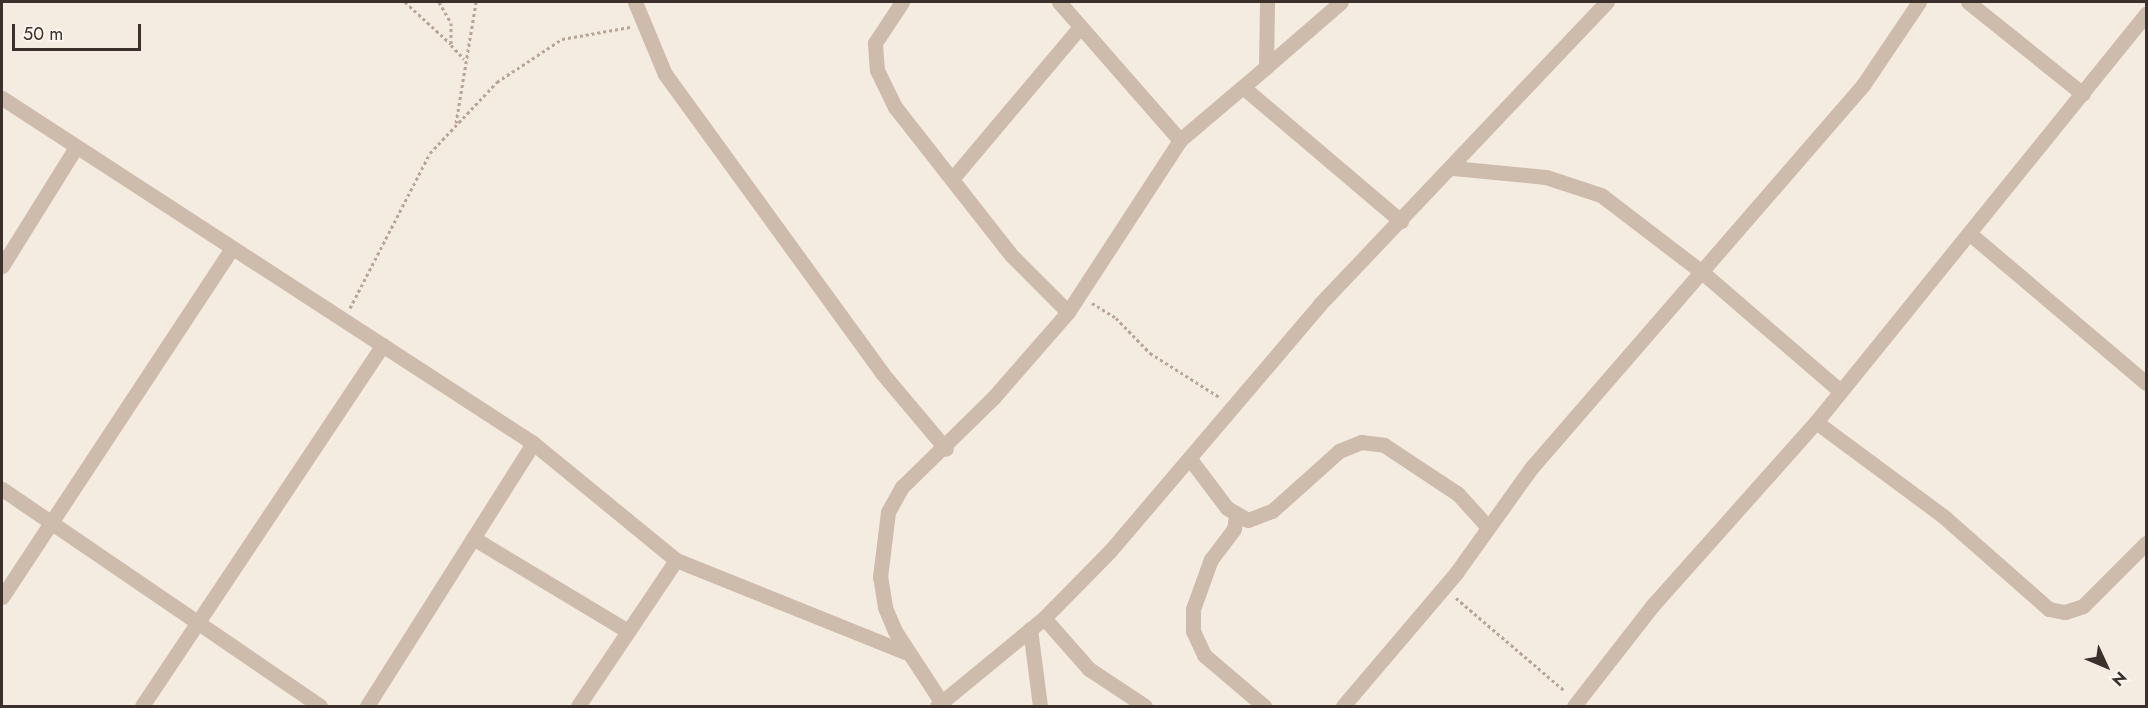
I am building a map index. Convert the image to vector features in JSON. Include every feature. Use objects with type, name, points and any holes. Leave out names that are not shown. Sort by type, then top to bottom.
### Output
[{"type":"street","points":[[635,2],[665,74],[882,373],[946,449]]},
{"type":"street","points":[[902,2],[875,43],[877,70],[895,107],[1012,256],[1068,312]]},
{"type":"street","points":[[1059,2],[1180,140]]},
{"type":"street","points":[[1266,67],[1267,2]]},
{"type":"street","points":[[1341,2],[1244,88],[1180,140],[1077,294],[1068,312],[946,449],[902,487],[888,512],[881,545],[885,607],[907,653],[942,705],[1044,618],[1191,459],[1320,304],[1453,168],[1607,2]]},
{"type":"street","points":[[1343,706],[1443,588],[1486,525],[1863,85],[1919,2]]},
{"type":"street","points":[[1968,2],[2083,94]]},
{"type":"street","points":[[1578,705],[1652,606],[1816,422],[2146,14]]},
{"type":"street","points":[[952,179],[1079,27]]},
{"type":"street","points":[[1244,88],[1401,222]]},
{"type":"street","points":[[2,98],[533,443],[676,560],[907,653]]},
{"type":"street","points":[[2,266],[76,147]]},
{"type":"street","points":[[1453,168],[1574,184],[1601,195],[1703,273],[1840,391]]},
{"type":"street","points":[[1969,233],[2146,383]]},
{"type":"street","points":[[2,597],[52,522],[139,381],[232,248]]},
{"type":"street","points":[[142,706],[383,345]]},
{"type":"street","points":[[1816,422],[1943,516],[2049,609],[2065,612],[2083,606],[2146,543]]},
{"type":"street","points":[[1191,459],[1236,516],[1248,520],[1272,511],[1317,466],[1361,442],[1397,452],[1458,494],[1486,525]]},
{"type":"street","points":[[367,706],[533,443]]},
{"type":"street","points":[[2,489],[320,706]]},
{"type":"street","points":[[1236,516],[1234,529],[1211,559],[1193,609],[1193,631],[1204,655],[1264,706]]},
{"type":"street","points":[[473,538],[628,631]]},
{"type":"street","points":[[578,706],[676,560]]},
{"type":"street","points":[[1044,618],[1089,669],[1145,706]]},
{"type":"street","points":[[1030,629],[1040,706]]},
{"type":"path","points":[[405,2],[464,59]]},
{"type":"path","points":[[439,2],[451,23],[451,44]]},
{"type":"path","points":[[456,124],[465,89],[464,59],[476,2]]},
{"type":"path","points":[[343,320],[430,153],[496,82],[562,39],[644,26]]},
{"type":"path","points":[[1077,294],[1107,312],[1183,377],[1236,406]]},
{"type":"path","points":[[1443,588],[1578,705]]}]
